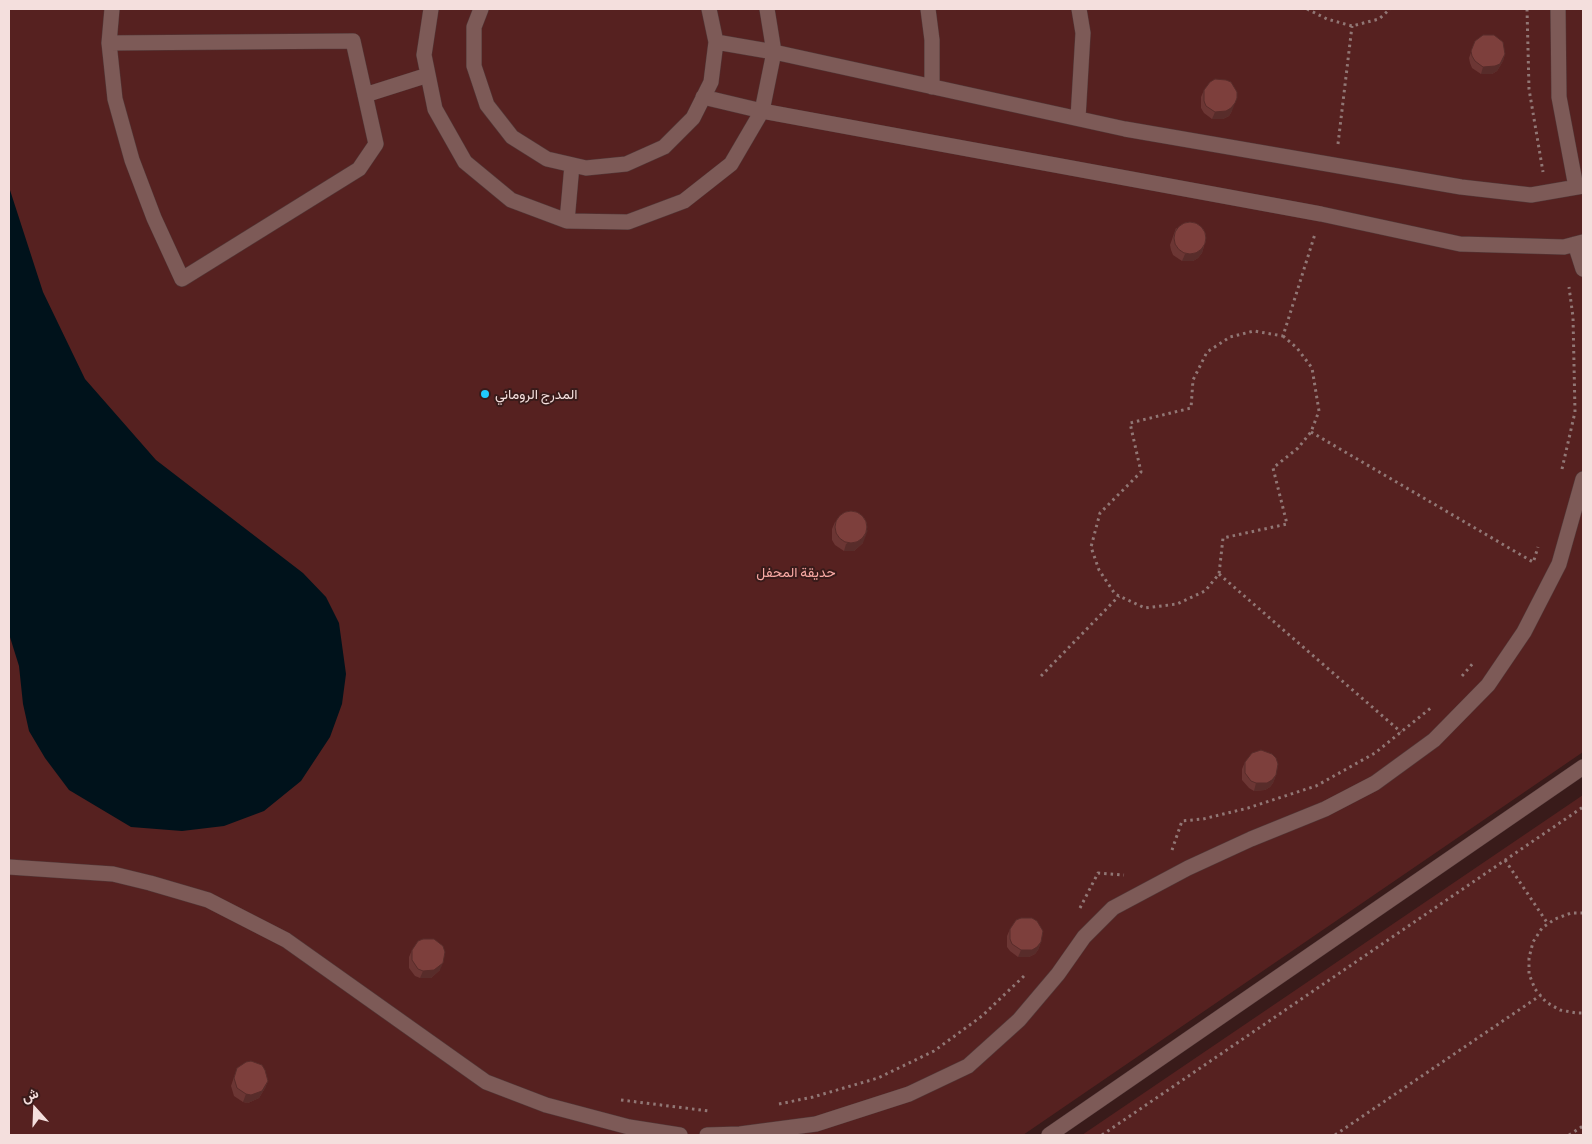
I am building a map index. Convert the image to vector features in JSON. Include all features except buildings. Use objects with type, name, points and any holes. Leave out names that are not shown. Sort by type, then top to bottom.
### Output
[{"type":"street","points":[[109,43],[353,40],[376,144],[359,169],[182,279],[154,218],[132,160],[115,99],[109,43],[112,9]]},
{"type":"street","points":[[431,9],[424,55],[434,109],[465,162],[511,200],[567,221],[628,222],[684,201],[731,164],[762,112],[774,52],[767,9]]},
{"type":"street","points":[[481,9],[474,27],[474,66],[487,105],[512,137],[547,159],[586,168],[626,164],[664,147],[693,118],[711,82],[716,42],[709,9]]},
{"type":"street","points":[[928,9],[932,40],[932,87]]},
{"type":"street","points":[[1078,118],[1083,33],[1079,9]]},
{"type":"street","points":[[716,42],[774,52],[1125,129],[1461,187],[1531,195],[1580,186],[1559,97],[1558,9]]},
{"type":"street","points":[[365,94],[428,74]]},
{"type":"street","points":[[703,97],[762,112],[1321,214],[1460,244],[1574,245],[1583,268]]},
{"type":"street","points":[[567,221],[572,165]]},
{"type":"street","points":[[707,1135],[740,1134],[816,1124],[909,1094],[968,1066],[1019,1020],[1058,974],[1084,937],[1113,908],[1188,868],[1325,808],[1375,783],[1434,740],[1488,686],[1524,632],[1559,564],[1583,479]]},
{"type":"street","points":[[1049,1135],[1583,768]]},
{"type":"street","points":[[9,867],[113,874],[208,900],[286,940],[486,1082],[546,1105],[629,1127],[680,1135]]},
{"type":"path","points":[[1307,9],[1327,19],[1352,26],[1379,19],[1390,9]]},
{"type":"path","points":[[1527,9],[1529,89],[1543,170],[1544,193]]},
{"type":"path","points":[[1336,165],[1352,26]]},
{"type":"path","points":[[1284,336],[1321,214]]},
{"type":"path","points":[[1560,474],[1575,412],[1574,245]]},
{"type":"path","points":[[1254,331],[1284,336],[1297,348],[1312,368],[1319,411],[1311,432],[1298,448],[1273,468],[1287,524],[1223,538],[1219,574],[1206,591],[1177,604],[1145,608],[1115,594],[1099,570],[1091,547],[1100,513],[1141,472],[1130,423],[1191,408],[1193,380],[1207,352],[1230,337],[1254,331]]},
{"type":"path","points":[[1311,432],[1533,562]]},
{"type":"path","points":[[1531,568],[1539,545]]},
{"type":"path","points":[[1219,574],[1401,732]]},
{"type":"path","points":[[1041,676],[1120,596]]},
{"type":"path","points":[[1461,678],[1478,657]]},
{"type":"path","points":[[1170,855],[1182,820],[1203,819],[1248,808],[1316,786],[1375,753],[1436,704]]},
{"type":"path","points":[[1102,1135],[1583,807]]},
{"type":"path","points":[[1505,860],[1548,924]]},
{"type":"path","points":[[1079,909],[1098,872],[1118,876],[1125,875]]},
{"type":"path","points":[[1583,913],[1571,914],[1555,919],[1542,928],[1533,942],[1529,958],[1529,974],[1535,989],[1546,1002],[1560,1010],[1576,1014],[1583,1013]]},
{"type":"path","points":[[772,1106],[813,1097],[878,1078],[934,1051],[982,1016],[1025,975]]},
{"type":"path","points":[[1335,1135],[1541,996]]},
{"type":"path","points":[[615,1099],[711,1111]]},
{"type":"path","points":[[1570,1135],[1583,1126]]},
{"type":"green space","name":"حديقة المحفل","points":[[9,9],[1583,9],[1583,752],[1023,1135],[9,1135]]},
{"type":"green space","points":[[1583,795],[1583,1135],[1082,1135]]},
{"type":"water","points":[[9,187],[43,292],[85,379],[156,460],[303,573],[326,597],[339,623],[346,674],[342,704],[330,737],[301,781],[264,811],[224,826],[182,831],[131,827],[69,790],[45,758],[29,731],[23,704],[19,666],[9,634]]},
{"type":"place","name":"المدرج الروماني","points":[[485,394]]}]
